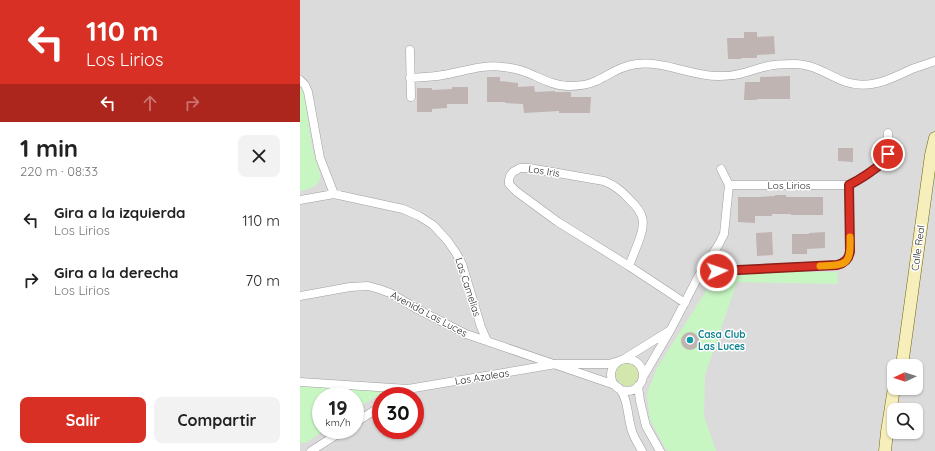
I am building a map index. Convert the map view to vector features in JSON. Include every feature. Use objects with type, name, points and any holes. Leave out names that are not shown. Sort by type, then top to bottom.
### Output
[{"type":"main road","name":"Calle Real","points":[[903,359],[931,155],[935,138]]},
{"type":"main road","points":[[885,451],[893,395]]},
{"type":"main road","points":[[888,451],[890,439]]},
{"type":"main road","points":[[892,451],[894,439]]},
{"type":"street","points":[[410,50],[411,97]]},
{"type":"street","points":[[410,78],[441,76],[474,68],[502,66],[526,72],[552,83],[570,86],[589,84],[620,68],[639,64],[652,64],[705,75],[718,76],[739,74],[770,65],[797,64],[817,68],[844,81],[862,85],[883,82],[935,61]]},
{"type":"street","points":[[926,64],[935,66]]},
{"type":"street","points":[[300,80],[305,84],[308,92],[320,158],[334,194]]},
{"type":"street","name":"Los Lirios","points":[[729,184],[849,185],[867,175],[886,160],[888,154],[888,133]]},
{"type":"street","name":"Los Iris","points":[[629,266],[642,232],[643,222],[642,216],[636,205],[622,192],[610,183],[604,181],[529,168],[520,168],[513,172],[508,180],[517,192],[558,222],[685,303]]},
{"type":"street","points":[[617,386],[624,390],[629,390],[634,389],[641,382],[724,234],[729,184],[721,169]]},
{"type":"street","points":[[698,278],[717,271],[842,264],[846,261],[850,251],[849,185]]},
{"type":"street","name":"Las Camelias","points":[[300,200],[334,194],[403,209],[419,216],[432,225],[447,240],[462,264],[480,327],[486,341]]},
{"type":"street","points":[[715,251],[714,257],[717,264],[729,270]]},
{"type":"street","name":"Avenida Las Luces","points":[[300,296],[350,287],[368,286],[379,289],[390,293],[466,334],[617,386]]},
{"type":"street","points":[[642,451],[632,431],[623,393],[612,380],[612,369],[615,364],[671,329]]},
{"type":"street","points":[[622,360],[629,359],[638,363],[641,367],[643,377]]},
{"type":"street","name":"Avenida Las Luces","points":[[556,364],[609,364],[622,360]]},
{"type":"street","name":"Las Azaleas","points":[[420,387],[556,364]]},
{"type":"street","name":"Las Azaleas","points":[[300,382],[377,387]]},
{"type":"street","points":[[638,386],[646,426],[660,451]]},
{"type":"street","points":[[311,451],[330,439]]},
{"type":"shaded area","points":[[300,0],[935,0],[935,451],[300,451]]},
{"type":"green space","points":[[300,86],[304,94],[312,147],[319,170],[320,179],[319,182],[309,189],[300,191]]},
{"type":"green space","points":[[737,272],[837,272],[838,284],[737,282],[705,375],[704,416],[716,451],[667,451],[650,420],[647,394],[657,368],[706,291],[719,275]]},
{"type":"green space","points":[[628,362],[633,363],[639,369],[639,379],[633,385],[628,386],[623,385],[617,379],[616,374],[617,369],[623,363]]},
{"type":"green space","points":[[300,386],[322,387],[312,387],[312,438],[305,443],[300,443]]},
{"type":"green space","points":[[364,389],[372,389],[372,399],[364,404]]},
{"type":"building","points":[[744,32],[757,32],[757,37],[774,36],[775,54],[757,55],[757,58],[728,59],[727,38],[744,38]]},
{"type":"building","points":[[790,76],[790,99],[744,100],[745,82],[760,82],[760,77]]},
{"type":"building","points":[[487,77],[500,77],[500,81],[518,83],[518,87],[534,86],[535,92],[571,92],[571,97],[591,97],[590,113],[559,113],[559,111],[524,113],[523,104],[487,102]]},
{"type":"building","points":[[452,87],[468,87],[468,104],[447,104],[447,108],[432,109],[432,112],[417,112],[417,88],[432,88],[432,90],[452,89]]},
{"type":"building","points":[[838,148],[853,148],[853,162],[838,161]]},
{"type":"building","points":[[786,195],[786,197],[823,197],[823,215],[772,214],[772,216],[755,216],[755,223],[738,222],[738,197]]},
{"type":"building","points":[[772,232],[773,255],[757,256],[756,233]]},
{"type":"building","points":[[825,232],[825,248],[807,249],[807,254],[792,254],[792,234]]},
{"type":"building","name":"Casa Club Las Luces","points":[[686,332],[694,332],[699,337],[697,348],[694,350],[686,350],[681,345],[681,337]]},
{"type":"slow traffic","points":[[820,266],[837,265],[846,261],[850,251],[850,237]]},
{"type":"place","name":"Casa Club Las Luces","points":[[690,340]]},
{"type":"route","points":[[717,271],[842,264],[846,261],[850,251],[849,185],[872,172],[886,160],[888,154]]}]
